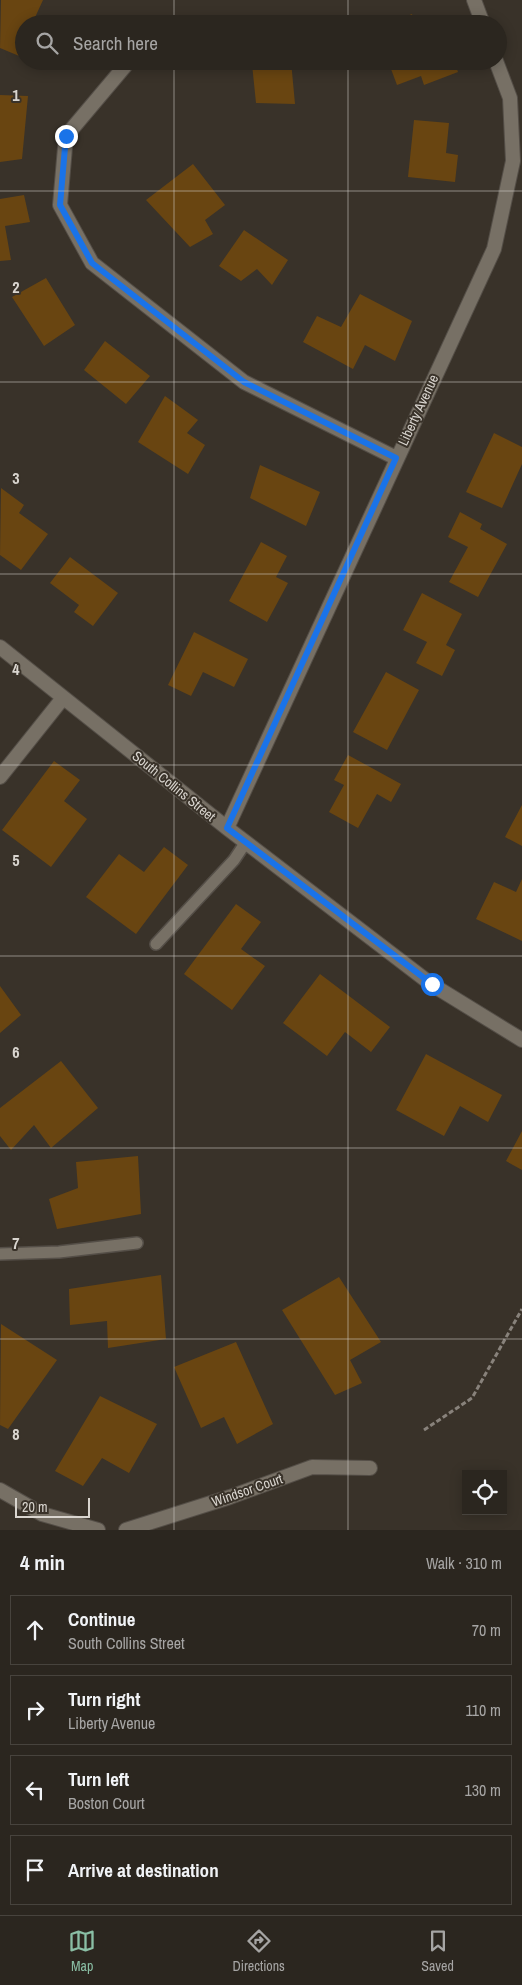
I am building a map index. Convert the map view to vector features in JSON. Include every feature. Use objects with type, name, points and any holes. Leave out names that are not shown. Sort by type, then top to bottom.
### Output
[{"type":"street","points":[[474,0],[480,15]]},
{"type":"street","points":[[122,70],[66,136],[60,205],[92,263],[244,382],[396,458]]},
{"type":"street","name":"Liberty Avenue","points":[[227,828],[396,458],[494,250],[514,161],[510,98],[499,70]]},
{"type":"street","name":"South Collins Street","points":[[0,648],[227,828],[432,984],[522,1040]]},
{"type":"street","points":[[0,777],[63,698]]},
{"type":"street","name":"Windsor Court","points":[[126,1530],[230,1497],[312,1467],[370,1468]]},
{"type":"street","points":[[0,1490],[42,1514],[98,1530]]},
{"type":"lane","points":[[156,944],[234,860],[246,842]]},
{"type":"lane","points":[[0,1254],[59,1252],[137,1243]]},
{"type":"path","points":[[424,1430],[472,1398],[522,1309]]},
{"type":"building","points":[[1,0],[43,0],[36,15],[15,15],[15,54],[0,48]]},
{"type":"building","points":[[253,70],[292,70],[295,104],[256,103]]},
{"type":"building","points":[[391,70],[457,70],[458,72],[424,85],[421,76],[397,85]]},
{"type":"building","points":[[0,95],[28,96],[22,159],[0,162]]},
{"type":"building","points":[[414,120],[449,123],[446,153],[458,155],[455,182],[408,177]]},
{"type":"building","points":[[193,164],[225,205],[205,220],[213,234],[190,247],[146,200]]},
{"type":"building","points":[[24,195],[30,222],[5,226],[11,260],[0,261],[0,199]]},
{"type":"building","points":[[244,230],[288,260],[272,285],[257,269],[241,281],[219,266]]},
{"type":"building","points":[[46,278],[75,325],[44,346],[12,297]]},
{"type":"building","points":[[360,294],[412,321],[395,361],[365,345],[353,369],[303,342],[317,316],[341,327]]},
{"type":"building","points":[[105,341],[150,376],[126,404],[84,370]]},
{"type":"building","points":[[165,396],[198,420],[187,433],[205,445],[188,474],[138,442]]},
{"type":"building","points":[[494,433],[522,447],[522,464],[502,508],[466,492]]},
{"type":"building","points":[[260,465],[320,492],[306,526],[250,498]]},
{"type":"building","points":[[1,488],[24,505],[19,513],[48,534],[21,570],[0,555]]},
{"type":"building","points":[[460,512],[482,524],[480,529],[507,544],[478,597],[449,582],[468,547],[448,537]]},
{"type":"building","points":[[261,542],[287,556],[276,577],[288,583],[267,622],[229,601]]},
{"type":"building","points":[[70,557],[118,593],[93,626],[74,612],[79,605],[50,583]]},
{"type":"building","points":[[422,593],[462,614],[446,645],[455,650],[442,676],[416,663],[427,642],[403,630]]},
{"type":"building","points":[[194,632],[248,659],[234,687],[203,672],[191,696],[168,685]]},
{"type":"building","points":[[386,672],[419,690],[387,750],[353,732]]},
{"type":"building","points":[[348,755],[401,784],[391,802],[377,794],[358,828],[329,812],[344,785],[334,780]]},
{"type":"building","points":[[54,761],[80,780],[64,801],[87,819],[51,867],[2,830]]},
{"type":"building","points":[[522,805],[522,846],[505,837]]},
{"type":"building","points":[[164,847],[188,865],[136,934],[86,897],[119,854],[144,872]]},
{"type":"building","points":[[522,879],[522,941],[476,919],[494,882],[516,892]]},
{"type":"building","points":[[236,904],[261,922],[241,949],[265,966],[232,1010],[184,974]]},
{"type":"building","points":[[320,974],[390,1027],[371,1052],[345,1032],[327,1056],[283,1023]]},
{"type":"building","points":[[0,986],[21,1015],[0,1033]]},
{"type":"building","points":[[426,1054],[502,1095],[488,1122],[460,1106],[444,1136],[396,1110]]},
{"type":"building","points":[[61,1061],[98,1108],[51,1148],[34,1125],[11,1150],[0,1136],[0,1108]]},
{"type":"building","points":[[522,1131],[522,1170],[506,1161]]},
{"type":"building","points":[[138,1156],[141,1214],[57,1229],[49,1199],[78,1188],[76,1162]]},
{"type":"building","points":[[161,1275],[166,1339],[108,1348],[107,1321],[70,1325],[69,1289]]},
{"type":"building","points":[[339,1277],[381,1342],[350,1360],[362,1383],[335,1395],[282,1310]]},
{"type":"building","points":[[1,1324],[57,1360],[8,1429],[0,1425]]},
{"type":"building","points":[[236,1342],[273,1424],[237,1444],[224,1417],[201,1428],[174,1367]]},
{"type":"building","points":[[100,1396],[157,1424],[129,1473],[102,1458],[83,1486],[55,1471]]},
{"type":"route","points":[[66,136],[60,205],[92,263],[244,382],[396,458],[227,828],[432,984]]}]
